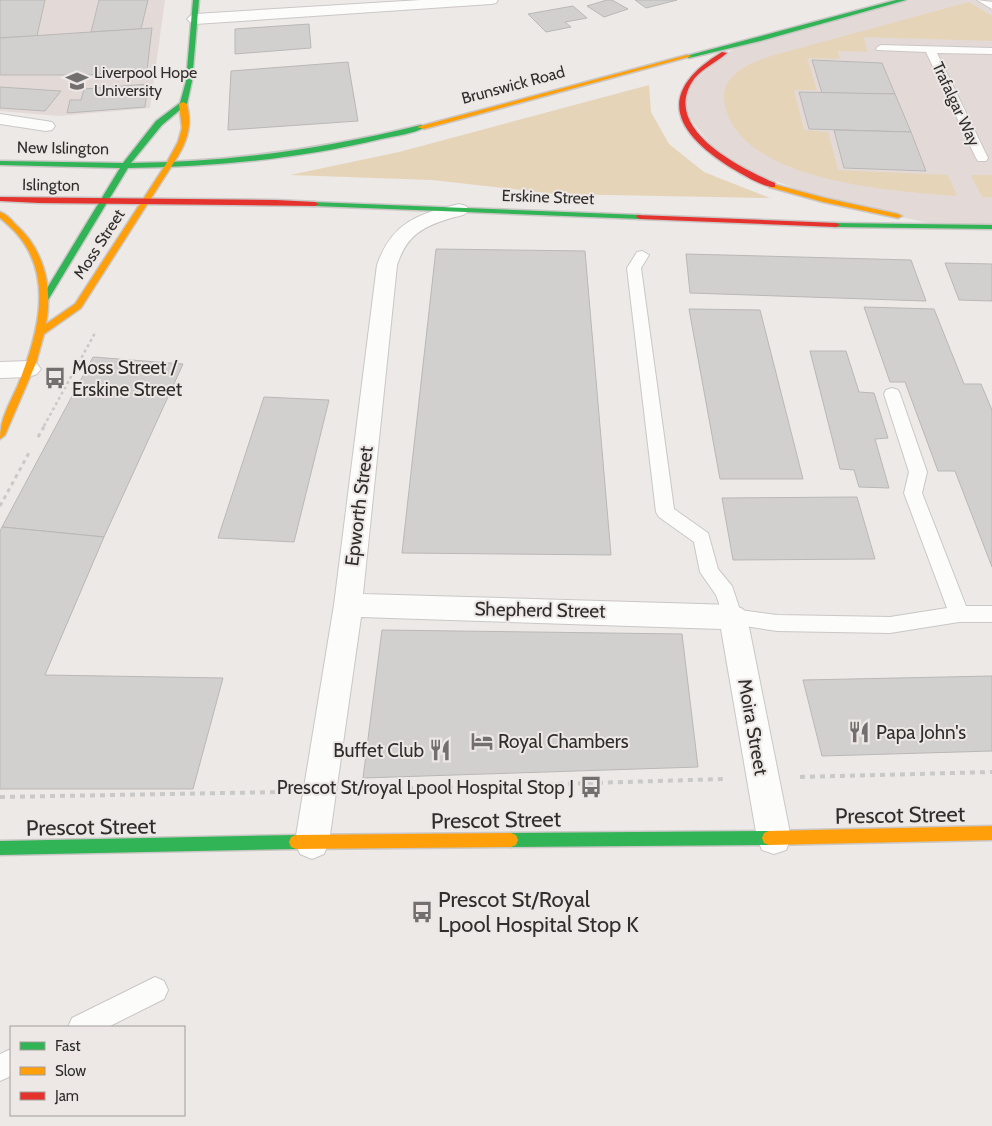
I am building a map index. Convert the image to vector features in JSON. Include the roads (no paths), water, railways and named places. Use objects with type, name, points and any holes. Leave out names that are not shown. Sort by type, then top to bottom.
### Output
[{"type":"main road","points":[[183,104],[189,82],[196,0]]},
{"type":"main road","name":"Brunswick Road","points":[[126,165],[226,162],[275,157],[350,144],[903,0]]},
{"type":"main road","points":[[738,44],[705,65],[689,80],[684,89],[682,99],[685,120],[700,141],[738,170],[774,186],[799,194],[938,225]]},
{"type":"main road","name":"Moss Street","points":[[0,435],[30,369],[43,330],[44,300],[126,165],[146,137],[159,123],[183,104],[188,117],[187,132],[170,164],[78,306],[43,330]]},
{"type":"main road","name":"New Islington","points":[[0,163],[126,165]]},
{"type":"main road","name":"Islington","points":[[0,199],[102,202]]},
{"type":"main road","name":"Erskine Street","points":[[102,202],[246,201],[876,227],[938,225],[992,227]]},
{"type":"main road","points":[[0,214],[20,229],[29,240],[43,282],[44,300]]},
{"type":"main road","name":"Prescot Street","points":[[0,848],[312,842],[774,838],[992,833]]},
{"type":"street","points":[[195,19],[491,0]]},
{"type":"street","points":[[0,119],[46,126]]},
{"type":"street","name":"Epworth Street","points":[[312,842],[348,605],[387,266],[391,250],[401,236],[413,226],[433,217],[459,210]]},
{"type":"street","points":[[0,370],[30,369]]},
{"type":"street","name":"Shepherd Street","points":[[348,605],[733,617]]},
{"type":"street","name":"Moira Street","points":[[733,617],[774,838]]},
{"type":"lane","points":[[982,0],[992,6]]},
{"type":"lane","name":"Trafalgar Way","points":[[881,48],[992,51]]},
{"type":"lane","name":"Trafalgar Way","points":[[930,50],[982,158]]},
{"type":"lane","points":[[642,255],[634,268],[665,512],[702,538],[709,572],[725,592],[733,617],[777,623],[890,624],[959,614],[992,614]]},
{"type":"lane","points":[[892,394],[918,472],[913,493],[959,614]]},
{"type":"lane","points":[[83,1026],[156,990]]},
{"type":"place","name":"Liverpool Hope University","points":[[77,81]]},
{"type":"place","name":"Moss Street / Erskine Street","points":[[55,378]]},
{"type":"place","name":"Papa John's","points":[[859,732]]},
{"type":"place","name":"Royal Chambers","points":[[482,741]]},
{"type":"place","name":"Buffet Club","points":[[440,750]]},
{"type":"place","name":"Prescot St/royal Lpool Hospital Stop J","points":[[591,787]]},
{"type":"place","name":"Prescot St/Royal Lpool Hospital Stop K","points":[[422,912]]}]
